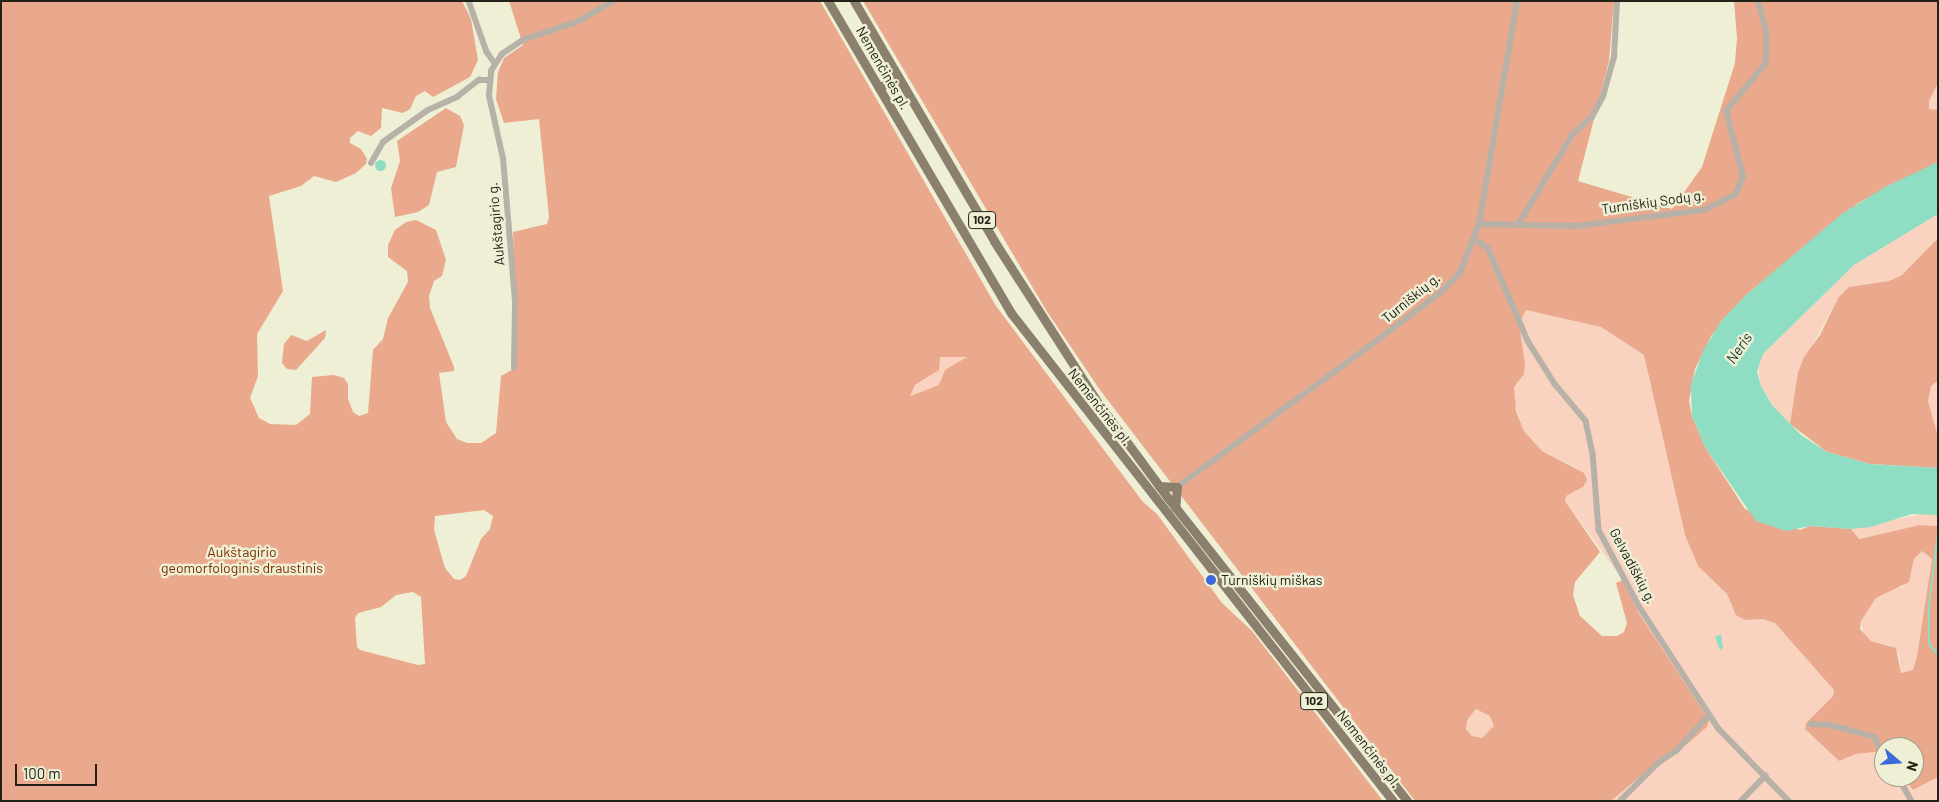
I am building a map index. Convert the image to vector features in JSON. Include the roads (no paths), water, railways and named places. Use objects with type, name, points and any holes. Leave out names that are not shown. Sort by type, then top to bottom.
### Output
[{"type":"main road","name":"Nemenčinės pl.","points":[[828,1],[1010,313],[1393,801]]},
{"type":"main road","name":"Nemenčinės pl.","points":[[854,1],[1041,318],[1159,486],[1407,801]]},
{"type":"main road","points":[[878,88],[898,76]]},
{"type":"main road","points":[[1109,441],[1120,432]]},
{"type":"main road","points":[[1159,486],[1177,488],[1176,508]]},
{"type":"main road","points":[[1236,601],[1244,594]]},
{"type":"street","points":[[469,1],[487,52],[494,62],[523,40],[578,21],[613,1]]},
{"type":"street","name":"Turniškių g.","points":[[1177,488],[1441,292],[1460,274],[1475,239],[1479,224],[1517,1]]},
{"type":"street","points":[[1519,223],[1573,134],[1592,116],[1603,96],[1614,57],[1617,1]]},
{"type":"street","name":"Turniškių Sodų g.","points":[[1479,224],[1519,223],[1577,226],[1704,210],[1736,195],[1743,177],[1726,111],[1766,63],[1766,31],[1758,1]]},
{"type":"street","name":"Aukštagirio g.","points":[[494,62],[489,80],[489,96],[504,168],[515,301],[514,368]]},
{"type":"street","points":[[371,164],[383,142],[428,110],[456,97],[479,80],[489,80]]},
{"type":"street","name":"Gelvadiškių g.","points":[[1475,239],[1488,248],[1528,341],[1555,384],[1583,416],[1592,454],[1599,530],[1603,541],[1639,606],[1709,715],[1789,801]]},
{"type":"street","points":[[1620,801],[1658,763],[1676,751],[1709,715]]},
{"type":"street","points":[[1810,724],[1830,724],[1875,737]]},
{"type":"street","points":[[1741,801],[1765,776]]},
{"type":"street","points":[[1904,787],[1912,801]]},
{"type":"water","points":[[380,159],[386,165],[380,171],[374,165]]},
{"type":"water","name":"Neris","points":[[1938,162],[1938,214],[1854,265],[1763,354],[1757,371],[1761,386],[1772,405],[1801,435],[1827,452],[1870,464],[1938,468],[1938,515],[1912,514],[1871,527],[1851,529],[1810,526],[1786,531],[1756,521],[1705,447],[1692,416],[1691,385],[1703,351],[1721,321],[1746,295],[1843,213],[1887,186]]},
{"type":"water","points":[[1721,634],[1723,648],[1720,650],[1715,637]]},
{"type":"waterway","points":[[1938,533],[1929,605],[1929,644],[1938,655]]},
{"type":"place","name":"Turniškių miškas","points":[[1211,580]]},
{"type":"park label","name":"Aukštagirio geomorfologinis draustinis","points":[[242,560]]}]
